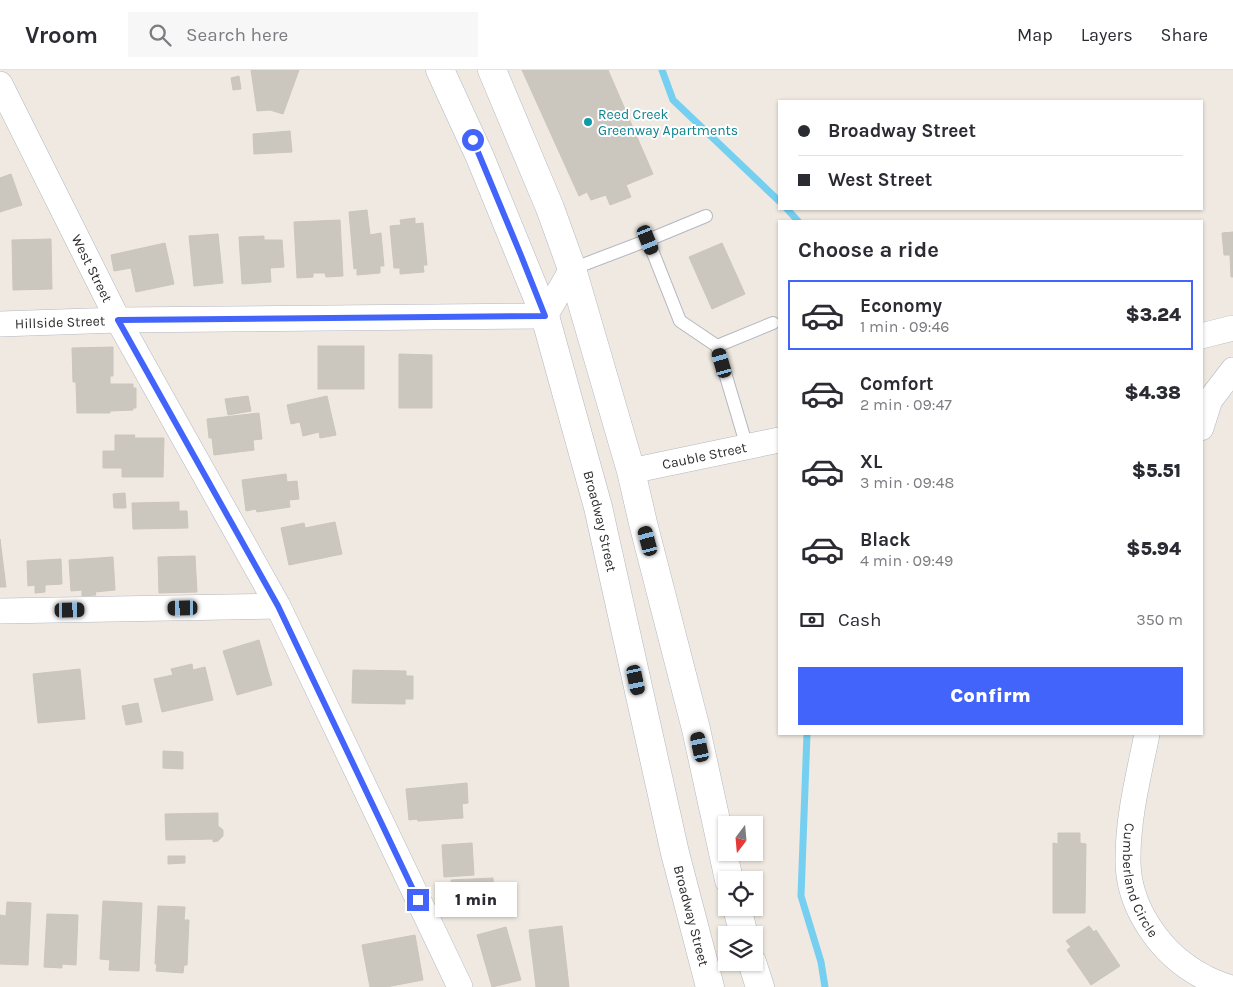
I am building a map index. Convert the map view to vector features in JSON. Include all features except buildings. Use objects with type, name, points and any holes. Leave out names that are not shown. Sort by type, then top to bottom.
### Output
[{"type":"main road","name":"Broadway Street","points":[[440,70],[484,165],[545,316],[598,507],[675,853],[710,987]]},
{"type":"main road","points":[[492,70],[550,208],[572,268],[631,471],[642,523],[696,729],[727,871]]},
{"type":"main road","points":[[755,971],[760,987]]},
{"type":"street","name":"West Street","points":[[0,84],[118,320],[278,606],[460,987]]},
{"type":"street","points":[[545,316],[572,268]]},
{"type":"street","name":"Hillside Street","points":[[0,324],[118,320],[545,316]]},
{"type":"street","points":[[1203,336],[1233,328]]},
{"type":"street","points":[[1203,422],[1210,400],[1233,370]]},
{"type":"street","name":"Cauble Street","points":[[631,471],[778,440]]},
{"type":"street","points":[[0,611],[278,606]]},
{"type":"street","name":"Cumberland Circle","points":[[1147,735],[1131,816],[1128,859],[1134,901],[1153,933],[1180,962],[1204,978],[1228,987]]},
{"type":"lane","points":[[572,268],[706,216]]},
{"type":"lane","points":[[648,240],[680,321],[717,346],[747,446]]},
{"type":"lane","points":[[717,346],[773,323]]},
{"type":"waterway","points":[[662,70],[673,100],[778,200]]},
{"type":"waterway","points":[[788,210],[797,220]]},
{"type":"waterway","points":[[807,735],[801,896],[821,962],[825,987]]},
{"type":"place","name":"Reed Creek Greenway Apartments","points":[[588,122]]},
{"type":"route","points":[[418,900],[278,606],[118,320],[545,316],[473,140]]}]
